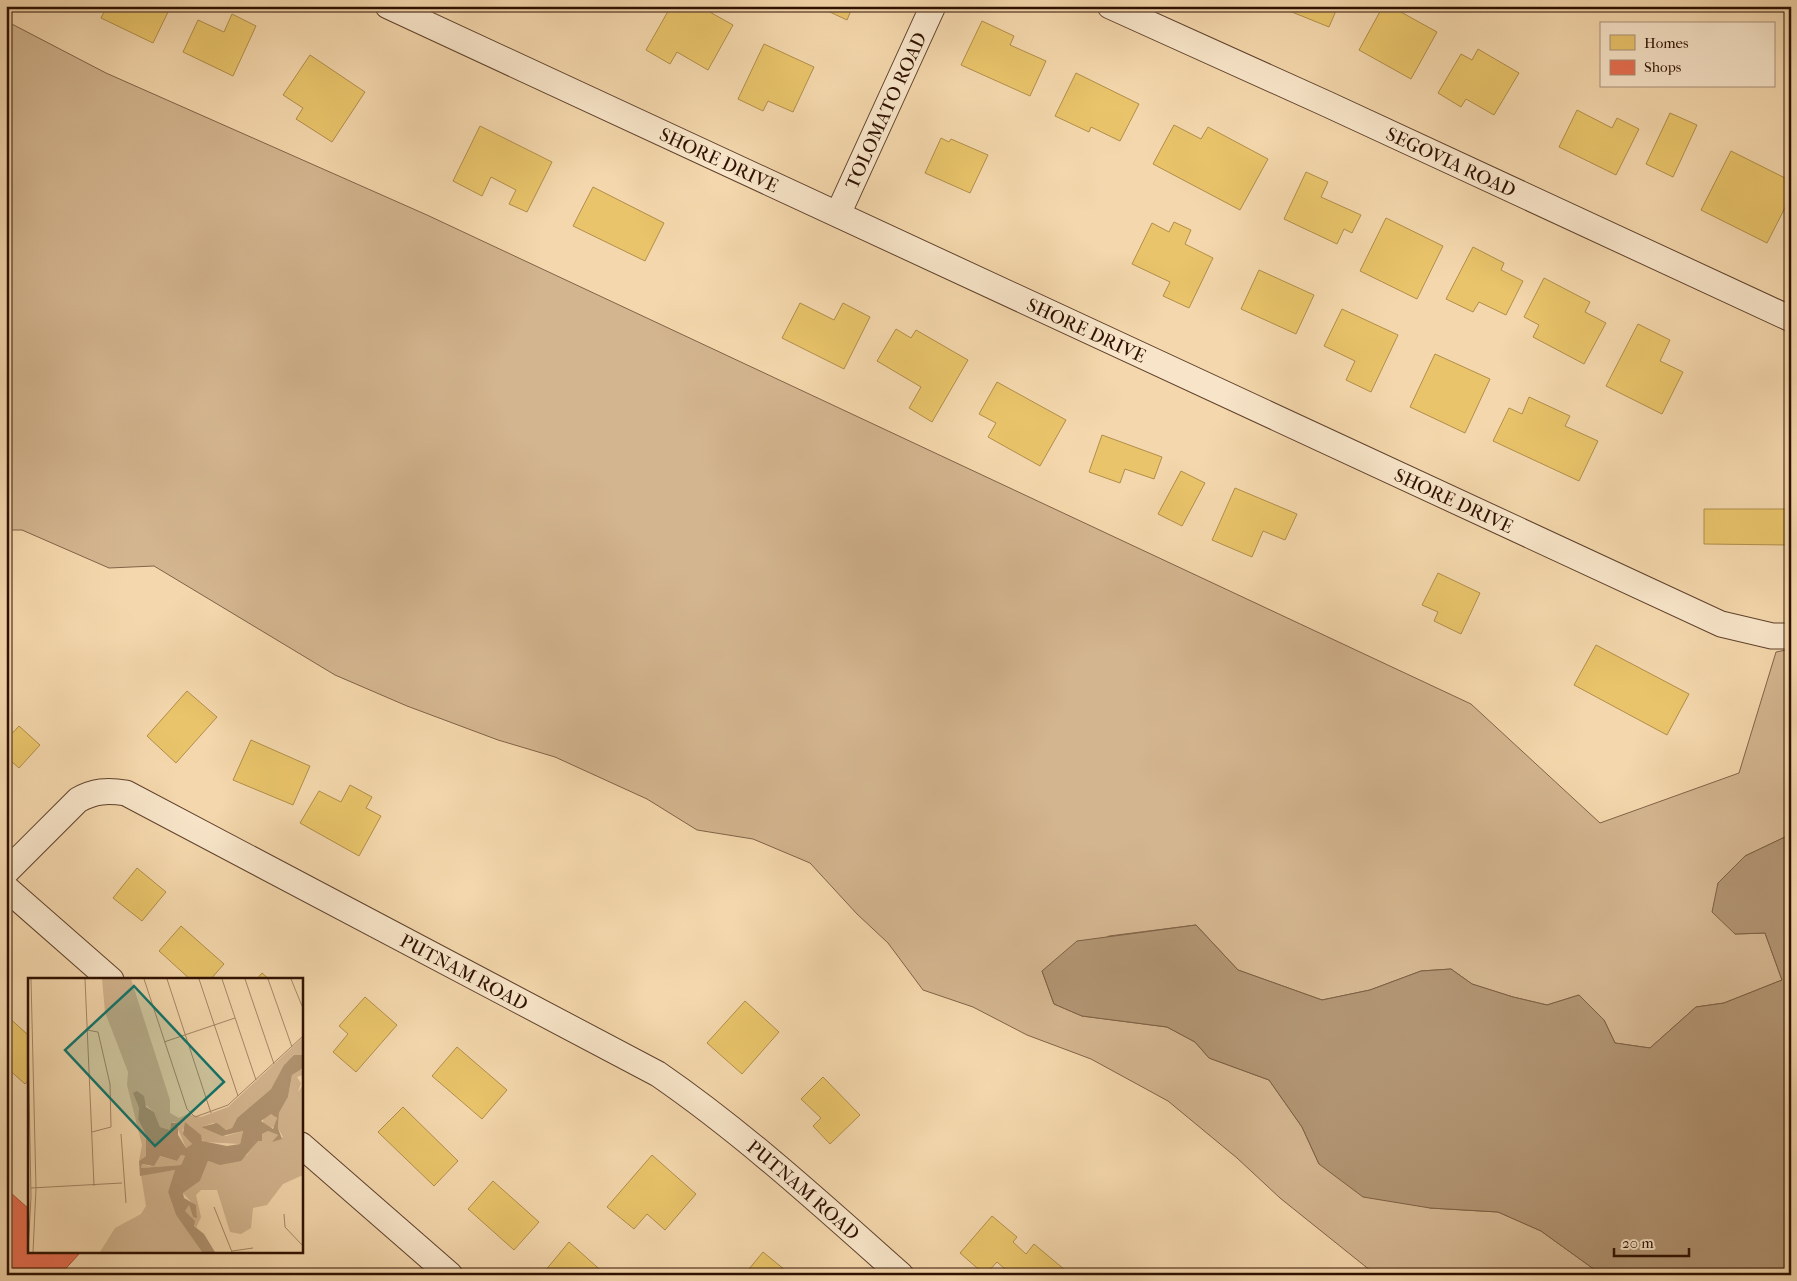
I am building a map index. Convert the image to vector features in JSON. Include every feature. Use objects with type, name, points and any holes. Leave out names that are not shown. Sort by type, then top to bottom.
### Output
[{"type":"street","name":"SHORE DRIVE","points":[[388,6],[1721,624],[1772,636],[1791,636]]},
{"type":"street","name":"TOLOMATO ROAD","points":[[838,214],[932,6]]},
{"type":"street","name":"SEGOVIA ROAD","points":[[1110,6],[1327,104],[1791,319]]},
{"type":"street","name":"PUTNAM ROAD","points":[[6,872],[78,800],[88,794],[107,790],[126,793],[658,1074],[708,1108],[748,1141],[901,1275]]},
{"type":"street","points":[[6,888],[109,978]]},
{"type":"street","points":[[302,1146],[450,1275]]},
{"type":"shaded area","points":[[6,21],[106,73],[427,215],[1471,704],[1600,823],[1739,773],[1776,652],[1791,649],[1791,840],[1785,837],[1745,856],[1718,883],[1735,934],[1765,933],[1782,980],[1724,1003],[1696,1007],[1650,1048],[1615,1043],[1604,1020],[1579,995],[1547,1005],[1472,984],[1451,969],[1421,971],[1370,990],[1322,1000],[1238,970],[1196,925],[1109,936],[1042,971],[1054,1004],[1082,1016],[1167,1027],[1195,1042],[1209,1058],[1269,1080],[1302,1127],[1319,1164],[1430,1208],[1498,1212],[1541,1231],[1602,1275],[1376,1275],[1280,1198],[1237,1158],[1168,1101],[1091,1059],[1027,1035],[973,1007],[923,990],[888,943],[857,914],[810,863],[753,839],[697,830],[647,799],[555,757],[498,740],[407,706],[335,675],[154,566],[109,568],[22,530],[6,530]]},
{"type":"shaded area","points":[[1785,837],[1791,840],[1791,1275],[1602,1275],[1541,1231],[1498,1212],[1430,1208],[1363,1197],[1319,1164],[1302,1127],[1269,1080],[1209,1058],[1195,1042],[1167,1027],[1082,1016],[1054,1004],[1042,971],[1077,941],[1196,925],[1238,970],[1322,1000],[1370,990],[1421,971],[1451,969],[1472,984],[1547,1005],[1579,995],[1604,1020],[1615,1043],[1650,1048],[1696,1007],[1724,1003],[1782,980],[1765,933],[1735,934],[1712,912],[1718,883],[1745,856]]},
{"type":"building: Homes","points":[[107,6],[167,6],[170,8],[153,43],[101,18]]},
{"type":"building: Homes","points":[[671,6],[699,6],[733,25],[708,70],[677,52],[670,64],[646,50]]},
{"type":"building: Homes","points":[[817,6],[853,6],[847,20]]},
{"type":"building: Homes","points":[[1277,6],[1338,6],[1329,27]]},
{"type":"building: Homes","points":[[1383,6],[1390,6],[1437,32],[1411,79],[1359,50]]},
{"type":"building: Homes","points":[[232,14],[256,26],[233,76],[183,52],[198,20],[224,32]]},
{"type":"building: Homes","points":[[982,21],[1014,36],[1010,45],[1046,61],[1030,96],[961,65]]},
{"type":"building: Homes","points":[[764,44],[814,67],[793,112],[768,101],[763,111],[738,99]]},
{"type":"building: Homes","points":[[1478,49],[1519,73],[1494,115],[1466,99],[1461,107],[1438,93],[1461,54],[1472,60]]},
{"type":"building: Homes","points":[[310,55],[365,92],[332,142],[296,119],[303,108],[283,95]]},
{"type":"building: Homes","points":[[1076,73],[1139,104],[1120,141],[1091,127],[1089,132],[1055,116]]},
{"type":"building: Homes","points":[[1577,110],[1612,128],[1617,118],[1639,129],[1616,175],[1559,147]]},
{"type":"building: Homes","points":[[1670,113],[1697,125],[1673,177],[1646,164]]},
{"type":"building: Homes","points":[[1174,125],[1201,139],[1208,127],[1268,159],[1240,210],[1153,164]]},
{"type":"building: Homes","points":[[480,126],[552,162],[527,212],[509,204],[516,190],[491,177],[482,196],[453,181]]},
{"type":"building: Homes","points":[[941,138],[949,142],[951,139],[988,155],[970,193],[925,173]]},
{"type":"building: Homes","points":[[1731,151],[1791,181],[1791,196],[1767,243],[1701,210]]},
{"type":"building: Homes","points":[[1306,172],[1328,182],[1321,197],[1361,215],[1352,233],[1344,229],[1337,244],[1284,219]]},
{"type":"building: Homes","points":[[593,187],[664,223],[645,261],[573,226]]},
{"type":"building: Homes","points":[[1386,218],[1443,246],[1417,299],[1360,271]]},
{"type":"building: Homes","points":[[1174,222],[1191,230],[1185,244],[1213,258],[1189,308],[1163,296],[1170,282],[1132,264],[1152,223],[1169,232]]},
{"type":"building: Homes","points":[[1473,247],[1504,263],[1501,270],[1523,281],[1506,315],[1479,302],[1473,312],[1446,299]]},
{"type":"building: Homes","points":[[1259,270],[1314,295],[1296,334],[1241,309]]},
{"type":"building: Homes","points":[[1544,278],[1590,302],[1585,312],[1606,323],[1584,364],[1533,337],[1539,325],[1524,317]]},
{"type":"building: Homes","points":[[800,303],[834,320],[843,303],[870,317],[844,369],[782,338]]},
{"type":"building: Homes","points":[[1342,309],[1398,335],[1371,392],[1346,380],[1355,361],[1324,346]]},
{"type":"building: Homes","points":[[1638,324],[1670,340],[1660,361],[1683,372],[1662,414],[1606,386]]},
{"type":"building: Homes","points":[[896,329],[911,338],[916,330],[968,360],[932,422],[909,408],[921,387],[877,361]]},
{"type":"building: Homes","points":[[1435,354],[1490,379],[1465,433],[1410,407]]},
{"type":"building: Homes","points":[[997,382],[1066,420],[1040,466],[988,437],[996,423],[979,414]]},
{"type":"building: Homes","points":[[1529,397],[1570,416],[1565,426],[1598,441],[1579,481],[1493,441],[1509,408],[1522,414]]},
{"type":"building: Homes","points":[[1102,435],[1162,457],[1154,479],[1125,469],[1120,483],[1089,472]]},
{"type":"building: Homes","points":[[1181,471],[1205,483],[1182,526],[1158,514]]},
{"type":"building: Homes","points":[[1235,488],[1297,514],[1285,540],[1263,531],[1252,557],[1212,540]]},
{"type":"building: Homes","points":[[1704,509],[1788,509],[1788,545],[1704,544]]},
{"type":"building: Homes","points":[[1438,573],[1480,593],[1461,634],[1434,621],[1438,612],[1422,605]]},
{"type":"building: Homes","points":[[1596,645],[1689,694],[1667,735],[1574,685]]},
{"type":"building: Homes","points":[[187,691],[217,717],[176,763],[147,736]]},
{"type":"building: Homes","points":[[19,726],[40,745],[19,768],[12,762],[6,768],[6,740]]},
{"type":"building: Homes","points":[[251,740],[310,766],[293,805],[233,780]]},
{"type":"building: Homes","points":[[350,785],[372,797],[366,808],[381,816],[359,856],[300,823],[319,791],[341,802]]},
{"type":"building: Homes","points":[[137,868],[166,892],[142,921],[113,898]]},
{"type":"building: Homes","points":[[181,926],[224,964],[212,978],[189,978],[159,951]]},
{"type":"building: Homes","points":[[262,973],[268,978],[258,978]]},
{"type":"building: Homes","points":[[365,997],[397,1025],[356,1072],[333,1052],[348,1034],[339,1026]]},
{"type":"building: Homes","points":[[745,1001],[779,1032],[742,1074],[707,1043]]},
{"type":"building: Homes","points":[[6,1015],[28,1033],[28,1081],[25,1084],[6,1067]]},
{"type":"building: Homes","points":[[457,1047],[507,1090],[482,1119],[432,1076]]},
{"type":"building: Homes","points":[[823,1077],[860,1115],[830,1144],[813,1126],[821,1118],[801,1099]]},
{"type":"building: Homes","points":[[403,1107],[458,1161],[434,1186],[378,1132]]},
{"type":"building: Homes","points":[[652,1155],[696,1194],[665,1230],[647,1214],[634,1229],[607,1207]]},
{"type":"building: Homes","points":[[493,1181],[539,1222],[514,1250],[468,1209]]},
{"type":"building: Homes","points":[[992,1216],[1017,1237],[1013,1242],[1026,1254],[1034,1244],[1065,1270],[1061,1275],[1012,1275],[997,1262],[985,1275],[960,1253]]},
{"type":"building: Homes","points":[[569,1242],[606,1275],[549,1275],[545,1271]]},
{"type":"building: Homes","points":[[763,1252],[785,1270],[781,1275],[744,1275]]},
{"type":"building: Shops","points":[[11,1193],[28,1208],[28,1254],[79,1254],[60,1275],[6,1275],[6,1198]]}]
